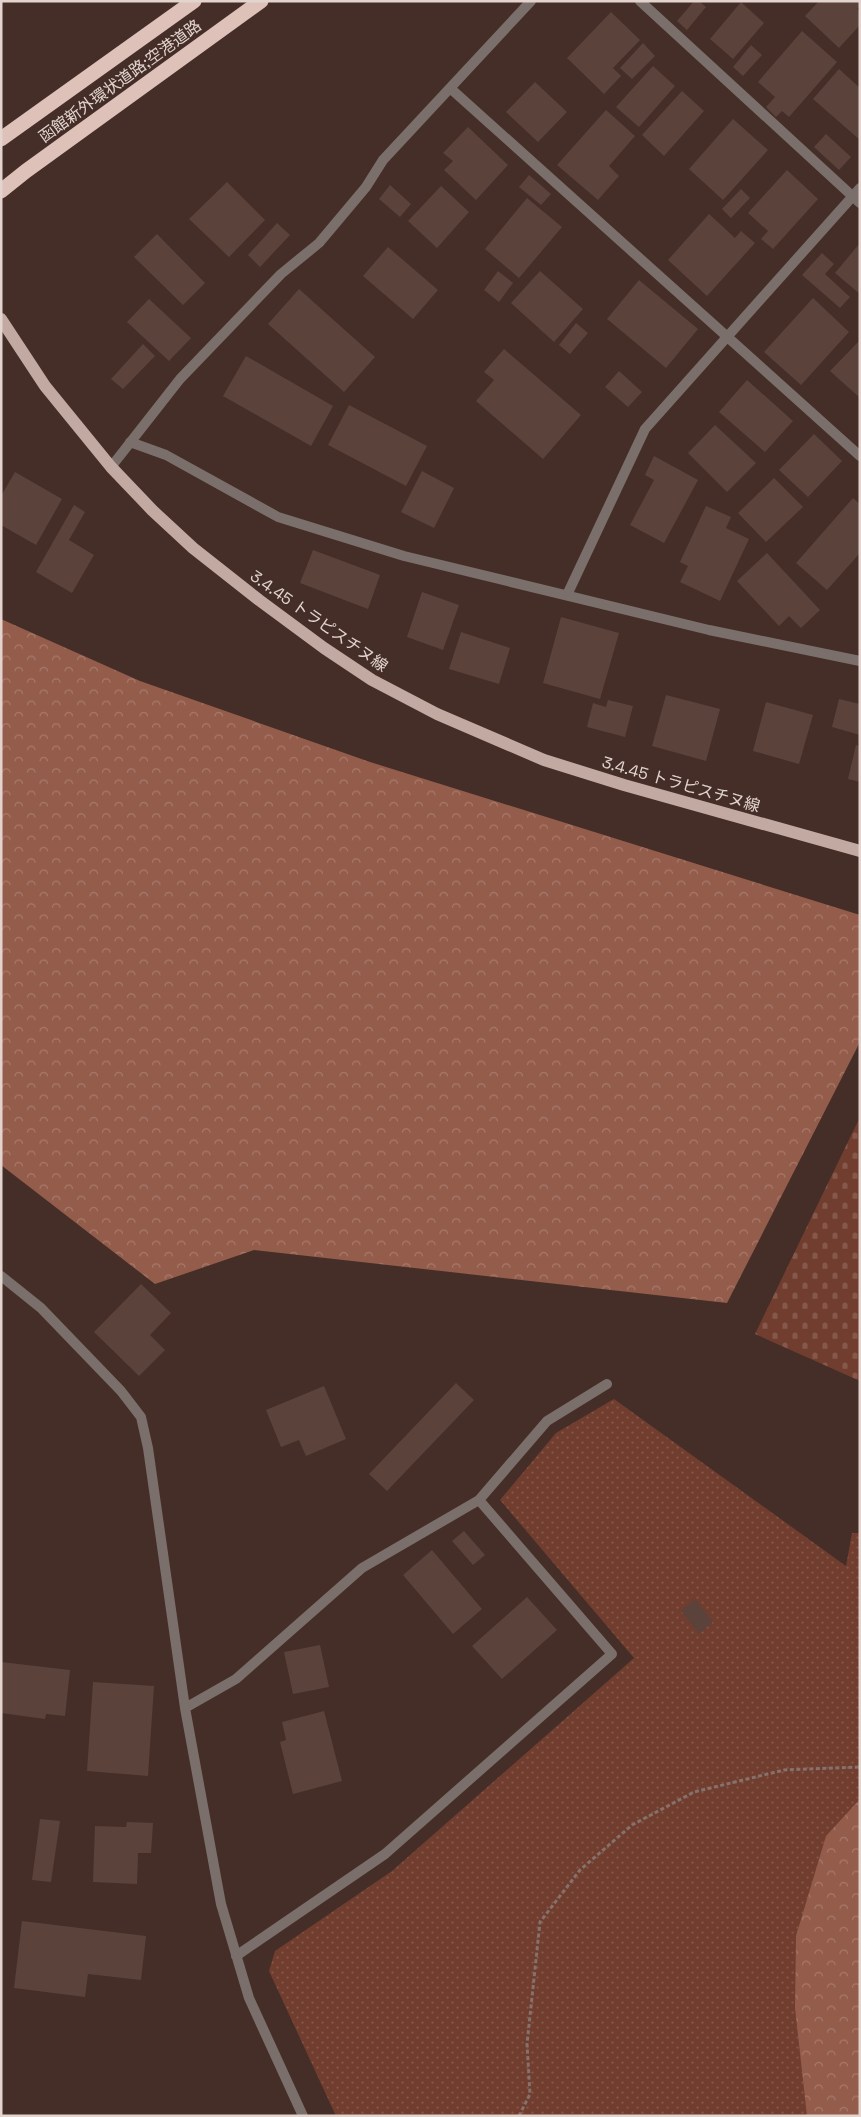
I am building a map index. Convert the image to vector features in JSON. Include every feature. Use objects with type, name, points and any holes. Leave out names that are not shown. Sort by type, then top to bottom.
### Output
[{"type":"highway","name":"函館新外環状道路;空港道路","points":[[4,137],[194,1]]},
{"type":"highway","name":"函館新外環状道路;空港道路","points":[[1,192],[26,170],[261,1]]},
{"type":"main road","name":"3.4.45 トラピスチヌ線","points":[[1,319],[45,386],[111,467],[152,510],[192,548],[259,600],[324,648],[372,680],[478,734],[553,763],[624,786],[860,851]]},
{"type":"street","points":[[111,467],[180,379],[281,274],[320,243],[366,187],[383,160],[531,1]]},
{"type":"street","points":[[640,1],[856,200]]},
{"type":"street","points":[[450,88],[860,456]]},
{"type":"street","points":[[567,595],[645,429],[727,337],[856,200],[860,188]]},
{"type":"street","points":[[130,442],[166,454],[278,517],[404,556],[709,630],[860,661]]},
{"type":"street","points":[[1,1276],[41,1308],[122,1391],[141,1417],[152,1473],[185,1708],[221,1904],[250,1998],[303,2116]]},
{"type":"street","points":[[185,1708],[236,1679],[362,1568],[479,1500],[546,1421],[608,1384]]},
{"type":"street","points":[[236,1956],[385,1854],[612,1654],[479,1500]]},
{"type":"path","points":[[520,2116],[530,2094],[527,2044],[540,1922],[580,1870],[632,1825],[694,1792],[784,1770],[860,1767]]},
{"type":"green space","points":[[1,619],[140,681],[370,762],[860,915],[860,1042],[727,1303],[254,1250],[155,1284],[1,1165]]},
{"type":"green space","points":[[860,1117],[860,1381],[755,1334]]},
{"type":"green space","points":[[614,1399],[846,1566],[852,1533],[860,1533],[860,2116],[336,2116],[269,1971],[275,1951],[392,1871],[634,1658],[500,1500],[556,1433]]},
{"type":"green space","points":[[860,1799],[860,2116],[807,2116],[795,2008],[796,1936],[826,1836]]},
{"type":"building","points":[[694,1],[699,1],[706,7],[687,30],[677,21]]},
{"type":"building","points":[[819,1],[860,1],[860,6],[857,9],[860,11],[860,25],[839,48],[805,16]]},
{"type":"building","points":[[741,2],[764,23],[733,59],[710,39]]},
{"type":"building","points":[[611,12],[640,40],[613,68],[621,76],[604,94],[567,58]]},
{"type":"building","points":[[802,31],[837,62],[789,117],[782,111],[776,117],[766,107],[775,97],[758,82]]},
{"type":"building","points":[[643,43],[655,56],[632,79],[620,68]]},
{"type":"building","points":[[751,45],[762,55],[743,76],[733,67]]},
{"type":"building","points":[[653,66],[675,86],[639,127],[616,107]]},
{"type":"building","points":[[839,69],[860,88],[860,140],[813,99]]},
{"type":"building","points":[[535,82],[567,112],[538,142],[506,112]]},
{"type":"building","points":[[682,91],[704,111],[664,156],[642,135]]},
{"type":"building","points":[[606,110],[635,136],[609,166],[619,176],[598,200],[557,165]]},
{"type":"building","points":[[733,119],[768,150],[723,200],[689,169]]},
{"type":"building","points":[[468,127],[508,165],[476,200],[444,170],[453,161],[443,153]]},
{"type":"building","points":[[826,134],[851,157],[839,170],[814,147]]},
{"type":"building","points":[[787,170],[818,199],[773,249],[761,239],[768,231],[748,213]]},
{"type":"building","points":[[529,175],[551,194],[541,205],[519,187]]},
{"type":"building","points":[[227,182],[265,220],[229,257],[189,219]]},
{"type":"building","points":[[390,185],[411,204],[400,217],[379,199]]},
{"type":"building","points":[[441,186],[469,212],[437,248],[408,221]]},
{"type":"building","points":[[741,189],[750,198],[731,218],[722,209]]},
{"type":"building","points":[[527,198],[562,227],[519,278],[485,249]]},
{"type":"building","points":[[709,214],[735,238],[741,231],[755,243],[707,296],[668,260]]},
{"type":"building","points":[[277,223],[290,235],[260,267],[248,255]]},
{"type":"building","points":[[157,234],[205,283],[183,305],[134,257]]},
{"type":"building","points":[[860,243],[860,294],[835,273]]},
{"type":"building","points":[[388,247],[438,290],[413,319],[363,276]]},
{"type":"building","points":[[822,253],[834,264],[825,274],[850,297],[840,308],[802,275]]},
{"type":"building","points":[[498,271],[513,283],[499,302],[484,290]]},
{"type":"building","points":[[540,271],[583,309],[554,342],[511,303]]},
{"type":"building","points":[[639,280],[698,329],[666,368],[607,319]]},
{"type":"building","points":[[299,289],[375,357],[344,392],[268,324]]},
{"type":"building","points":[[813,298],[849,332],[801,385],[764,352]]},
{"type":"building","points":[[149,299],[191,338],[169,361],[127,322]]},
{"type":"building","points":[[576,323],[588,333],[570,354],[559,345]]},
{"type":"building","points":[[860,340],[860,398],[830,371]]},
{"type":"building","points":[[143,344],[155,356],[123,389],[111,379]]},
{"type":"building","points":[[504,349],[581,415],[543,459],[476,401],[494,380],[484,372]]},
{"type":"building","points":[[246,356],[333,406],[311,446],[223,396]]},
{"type":"building","points":[[619,371],[642,392],[628,407],[605,387]]},
{"type":"building","points":[[747,380],[793,421],[765,452],[719,412]]},
{"type":"building","points":[[349,405],[427,446],[406,486],[328,445]]},
{"type":"building","points":[[715,425],[756,463],[727,492],[688,453]]},
{"type":"building","points":[[814,434],[842,461],[808,497],[779,470]]},
{"type":"building","points":[[654,456],[698,480],[664,543],[630,525],[654,480],[645,475]]},
{"type":"building","points":[[422,471],[454,488],[434,528],[401,512]]},
{"type":"building","points":[[15,472],[62,499],[36,545],[1,525],[1,496]]},
{"type":"building","points":[[774,478],[803,507],[766,542],[738,513]]},
{"type":"building","points":[[853,498],[860,504],[860,553],[827,590],[796,563]]},
{"type":"building","points":[[74,505],[85,512],[69,540],[94,555],[72,593],[36,572]]},
{"type":"building","points":[[706,506],[731,517],[726,528],[749,539],[720,601],[680,582],[688,566],[680,562]]},
{"type":"building","points":[[313,550],[380,575],[368,609],[300,583]]},
{"type":"building","points":[[767,553],[820,610],[801,628],[789,616],[779,626],[737,581]]},
{"type":"building","points":[[422,592],[459,605],[443,650],[407,637]]},
{"type":"building","points":[[561,617],[619,633],[600,699],[543,683]]},
{"type":"building","points":[[461,632],[510,648],[499,684],[449,669]]},
{"type":"building","points":[[666,695],[720,709],[706,761],[652,746]]},
{"type":"building","points":[[839,699],[860,704],[860,735],[832,727]]},
{"type":"building","points":[[608,700],[633,706],[625,737],[587,727],[593,703],[606,707]]},
{"type":"building","points":[[766,702],[813,715],[799,764],[753,751]]},
{"type":"building","points":[[856,745],[860,746],[860,782],[848,779]]},
{"type":"building","points":[[141,1284],[171,1313],[150,1335],[165,1350],[139,1376],[94,1332]]},
{"type":"building","points":[[456,1383],[474,1400],[387,1491],[369,1474]]},
{"type":"building","points":[[324,1386],[346,1439],[306,1456],[299,1440],[281,1447],[266,1410]]},
{"type":"building","points":[[464,1531],[485,1555],[473,1565],[452,1541]]},
{"type":"building","points":[[432,1550],[482,1609],[453,1634],[403,1575]]},
{"type":"building","points":[[527,1597],[557,1630],[502,1679],[472,1646]]},
{"type":"building","points":[[695,1599],[713,1622],[699,1634],[681,1611]]},
{"type":"building","points":[[320,1645],[329,1687],[293,1694],[284,1652]]},
{"type":"building","points":[[1,1662],[70,1670],[65,1716],[46,1714],[45,1719],[1,1713]]},
{"type":"building","points":[[93,1682],[154,1686],[148,1776],[87,1771]]},
{"type":"building","points":[[324,1711],[342,1781],[293,1794],[280,1742],[286,1740],[282,1722]]},
{"type":"building","points":[[40,1819],[60,1821],[51,1882],[32,1880]]},
{"type":"building","points":[[127,1822],[153,1823],[151,1853],[138,1853],[137,1884],[93,1882],[95,1826],[126,1827]]},
{"type":"building","points":[[22,1921],[146,1936],[141,1980],[88,1974],[85,1997],[14,1988]]}]
